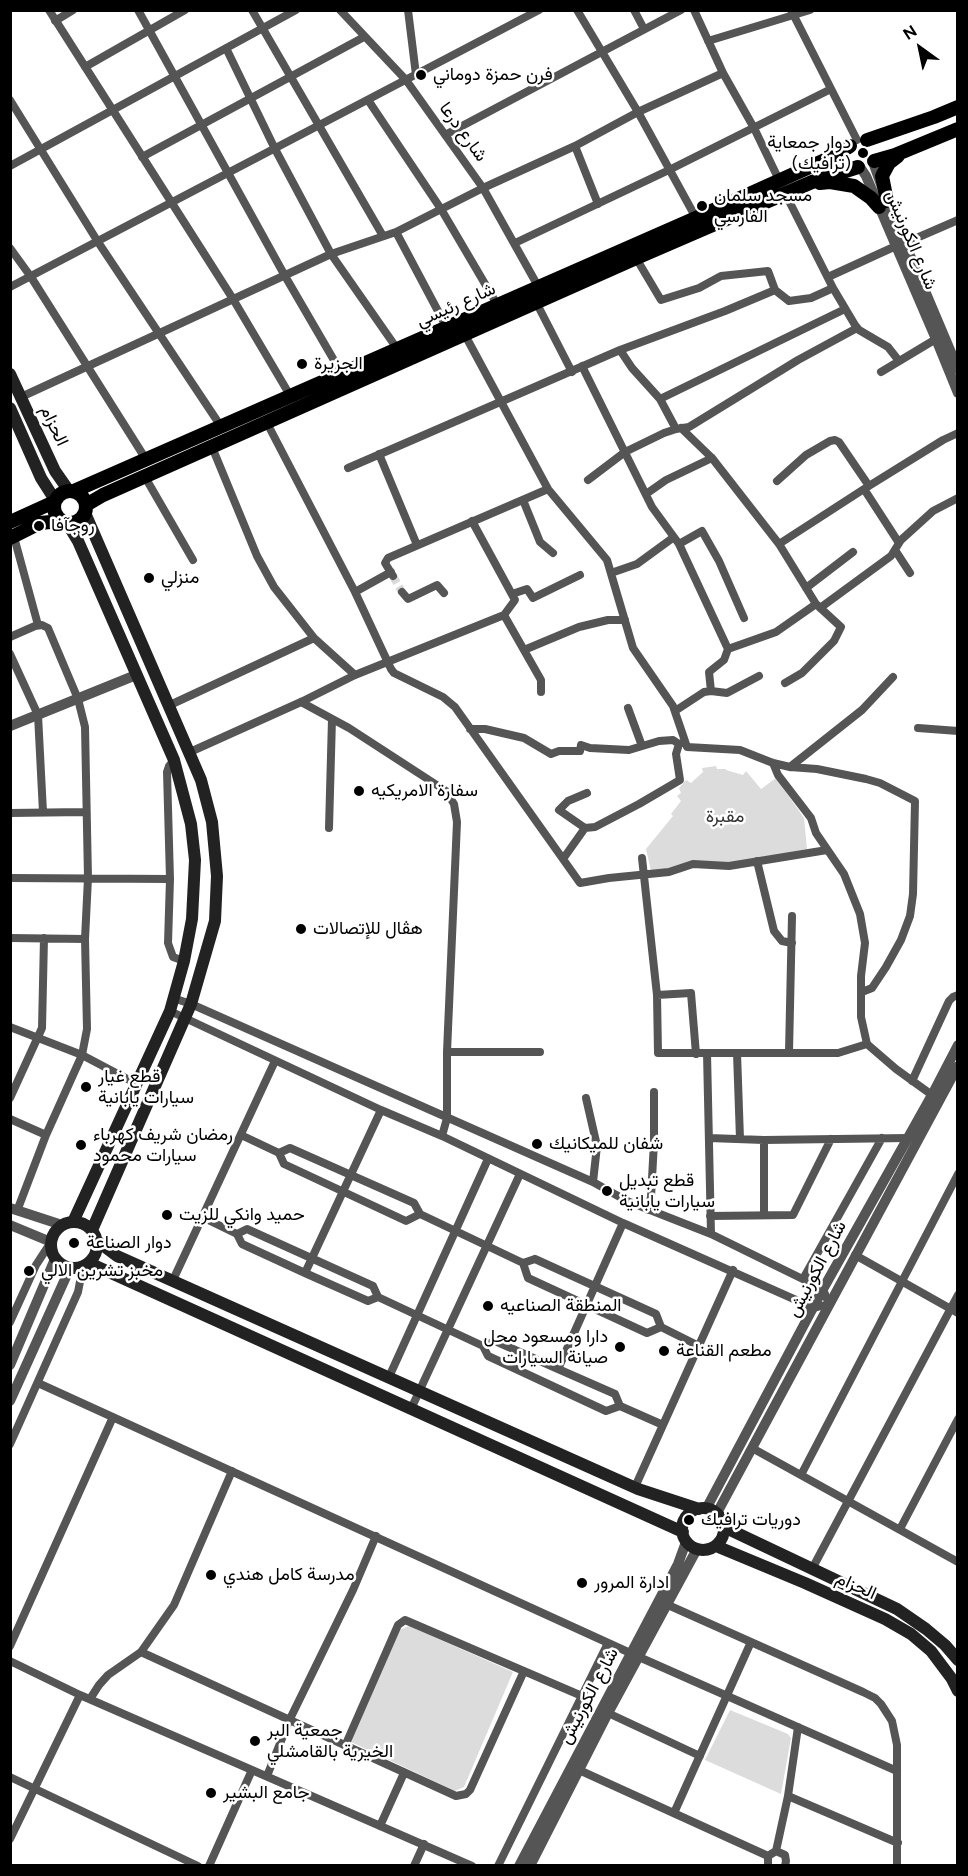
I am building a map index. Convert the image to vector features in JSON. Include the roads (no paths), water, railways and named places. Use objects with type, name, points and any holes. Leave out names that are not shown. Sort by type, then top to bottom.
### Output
[{"type":"highway","name":"شارع رئيسي","points":[[10,522],[54,501],[60,494],[147,461],[398,350],[536,303],[636,258],[782,186],[858,142],[957,107]]},
{"type":"highway","name":"شارع رئيسي","points":[[12,537],[39,523],[78,522],[86,509],[103,495],[267,423],[458,331],[498,306],[696,218],[782,186],[801,186],[896,155],[957,129]]},
{"type":"highway","points":[[858,142],[872,143],[876,149],[866,164],[852,163],[849,157],[858,142]]},
{"type":"highway","points":[[883,204],[882,179],[886,167],[895,158],[917,146]]},
{"type":"highway","points":[[801,186],[830,182],[847,184],[883,204]]},
{"type":"highway","points":[[71,491],[82,496],[86,509]]},
{"type":"highway","points":[[54,501],[54,513],[64,522]]},
{"type":"main road","name":"الحزام","points":[[10,374],[55,471],[71,491]]},
{"type":"main road","points":[[10,408],[54,501]]},
{"type":"main road","points":[[64,522],[83,552],[174,760],[191,824],[195,860],[192,919],[184,961],[171,1004],[68,1223],[54,1233],[51,1242],[56,1259],[70,1268],[86,1264],[96,1253],[94,1236],[191,1004],[215,921],[217,904],[216,858],[212,822],[205,792],[86,509]]},
{"type":"main road","points":[[174,760],[190,752]]},
{"type":"main road","points":[[68,1223],[87,1226],[94,1236],[117,1256],[646,1492],[707,1510],[722,1520],[724,1527],[722,1537],[716,1546],[704,1550],[697,1549],[685,1537],[411,1409],[86,1264]]},
{"type":"main road","points":[[685,1537],[686,1518],[707,1510]]},
{"type":"main road","points":[[724,1527],[911,1617],[945,1645],[957,1660]]},
{"type":"main road","name":"الحزام","points":[[716,1546],[885,1619],[911,1634],[932,1651],[952,1679],[957,1691]]},
{"type":"street","points":[[49,10],[233,300],[291,397]]},
{"type":"street","points":[[55,21],[74,10]]},
{"type":"street","points":[[138,10],[285,276],[342,374]]},
{"type":"street","points":[[85,67],[185,10]]},
{"type":"street","points":[[252,10],[383,236]]},
{"type":"street","points":[[10,166],[296,10]]},
{"type":"street","name":"شارع درعا","points":[[340,10],[406,80],[483,188],[539,288]]},
{"type":"street","points":[[408,10],[416,75]]},
{"type":"street","points":[[10,287],[538,10]]},
{"type":"street","points":[[577,10],[638,112],[696,218]]},
{"type":"street","points":[[634,10],[644,29]]},
{"type":"street","points":[[445,135],[681,10]]},
{"type":"street","points":[[694,10],[723,73],[754,128],[845,309],[857,328],[891,350],[899,361]]},
{"type":"street","points":[[708,41],[793,13],[810,10]]},
{"type":"street","points":[[793,13],[858,142]]},
{"type":"street","points":[[142,157],[364,37]]},
{"type":"street","points":[[226,48],[275,149],[332,254],[398,350]]},
{"type":"street","points":[[21,397],[332,254],[396,232],[574,146],[638,112],[723,73]]},
{"type":"street","points":[[515,243],[669,170],[831,88]]},
{"type":"street","points":[[10,100],[98,242],[222,428]]},
{"type":"street","points":[[368,100],[441,209],[498,306]]},
{"type":"street","points":[[574,146],[598,204]]},
{"type":"street","name":"شارع الكورنيش","points":[[866,164],[957,392]]},
{"type":"street","points":[[828,277],[957,220]]},
{"type":"street","points":[[396,232],[501,402],[548,489],[607,560],[633,648],[675,711],[682,743],[676,754],[680,780],[595,827],[585,828],[560,810],[568,801],[587,793]]},
{"type":"street","name":"شارع الكورنيش","points":[[900,245],[957,369]]},
{"type":"street","points":[[10,248],[32,277],[147,461]]},
{"type":"street","points":[[636,258],[661,300],[699,288],[721,276],[768,270],[775,290],[789,301],[811,298],[833,288]]},
{"type":"street","points":[[348,468],[620,350],[775,290]]},
{"type":"street","points":[[536,303],[572,372]]},
{"type":"street","points":[[660,399],[845,309]]},
{"type":"street","points":[[588,480],[625,452],[679,428],[689,428],[798,360],[857,328]]},
{"type":"street","points":[[881,372],[936,339]]},
{"type":"street","points":[[620,350],[632,368],[660,399],[679,428],[712,458],[779,544],[818,606],[841,627],[838,635],[802,673],[785,683]]},
{"type":"street","points":[[582,366],[652,507],[676,541],[728,650],[724,660],[709,672],[711,691]]},
{"type":"street","points":[[267,423],[355,592],[394,673],[449,701],[580,883],[669,872],[693,864],[729,866],[827,850]]},
{"type":"street","points":[[779,544],[957,433]]},
{"type":"street","points":[[777,481],[806,455],[830,441],[839,442],[867,488],[910,573]]},
{"type":"street","points":[[212,447],[257,556],[274,587],[314,638],[355,675]]},
{"type":"street","points":[[380,454],[417,545]]},
{"type":"street","points":[[646,494],[666,480],[712,458]]},
{"type":"street","points":[[145,477],[193,560]]},
{"type":"street","points":[[355,592],[392,574],[385,563],[386,559],[548,489]]},
{"type":"street","points":[[728,650],[776,632],[818,606],[891,556],[897,546],[933,511],[957,498]]},
{"type":"street","points":[[523,500],[540,542],[553,553]]},
{"type":"street","points":[[190,752],[355,675],[504,615],[515,600],[472,521]]},
{"type":"street","points":[[611,573],[637,564],[676,541],[702,531],[719,561],[744,618]]},
{"type":"street","points":[[12,537],[38,625]]},
{"type":"street","points":[[806,588],[853,552]]},
{"type":"street","points":[[512,594],[527,589],[533,598],[580,575]]},
{"type":"street","points":[[402,592],[408,599],[437,585],[444,593]]},
{"type":"street","points":[[504,615],[542,680],[541,692]]},
{"type":"street","points":[[524,650],[579,627],[626,620]]},
{"type":"street","points":[[10,637],[38,625],[51,631],[78,699],[85,727],[88,878],[87,1029],[82,1055],[14,1209],[68,1223]]},
{"type":"street","points":[[170,705],[314,638]]},
{"type":"street","points":[[10,654],[38,715],[43,812]]},
{"type":"street","points":[[10,726],[136,675]]},
{"type":"street","points":[[675,711],[704,692],[727,693],[759,676]]},
{"type":"street","points":[[790,766],[862,710],[893,677]]},
{"type":"street","points":[[301,702],[349,728],[446,791],[454,804],[457,822],[447,1052],[447,1118],[442,1136]]},
{"type":"street","points":[[628,708],[642,746]]},
{"type":"street","points":[[329,828],[332,719]]},
{"type":"street","points":[[918,728],[957,731]]},
{"type":"street","points":[[470,729],[485,729],[524,738],[551,754],[559,751],[580,751],[582,745],[590,748],[629,750],[659,741],[673,740],[687,747],[740,750],[773,763],[817,769],[880,783],[915,801],[913,894],[908,922],[886,967],[872,988],[862,993]]},
{"type":"street","points":[[174,760],[168,766],[167,772],[170,879],[168,943],[173,957],[184,961]]},
{"type":"street","points":[[773,763],[778,775],[811,818],[816,832],[844,874],[860,914],[865,943],[861,976],[862,1023],[867,1044],[932,1095]]},
{"type":"street","points":[[10,813],[85,812]]},
{"type":"street","points":[[562,859],[585,828]]},
{"type":"street","points":[[642,858],[657,995],[658,1053],[838,1053],[867,1044]]},
{"type":"street","points":[[757,861],[774,931],[782,941],[792,943]]},
{"type":"street","points":[[10,878],[170,879]]},
{"type":"street","points":[[789,1052],[792,916]]},
{"type":"street","points":[[10,938],[86,939]]},
{"type":"street","points":[[10,1098],[42,1028],[44,938]]},
{"type":"street","points":[[657,995],[691,993],[696,1054]]},
{"type":"street","points":[[912,1081],[949,1001],[957,995]]},
{"type":"street","points":[[171,1004],[191,1004],[593,1182],[627,1201],[711,1234],[823,1290],[829,1304],[814,1308],[624,1223],[442,1136],[184,1018],[171,1004]]},
{"type":"street","points":[[10,1027],[82,1055],[135,1083]]},
{"type":"street","name":"شارع الكورنيش","points":[[707,1510],[823,1290],[957,1046]]},
{"type":"street","points":[[447,1052],[540,1052]]},
{"type":"street","points":[[706,1053],[711,1234]]},
{"type":"street","points":[[737,1053],[740,1139]]},
{"type":"street","points":[[173,1280],[275,1061]]},
{"type":"street","name":"شارع الكورنيش","points":[[707,1510],[752,1448],[957,1066]]},
{"type":"street","points":[[648,1210],[651,1197],[654,1142],[654,1092]]},
{"type":"street","points":[[586,1098],[597,1146],[593,1182]]},
{"type":"street","points":[[305,1273],[381,1110]]},
{"type":"street","points":[[10,1119],[46,1135]]},
{"type":"street","points":[[241,1135],[279,1154],[284,1164],[406,1221],[420,1214]]},
{"type":"street","points":[[709,1138],[764,1140],[908,1138]]},
{"type":"street","points":[[803,1279],[882,1138]]},
{"type":"street","points":[[710,1216],[793,1215],[831,1139]]},
{"type":"street","points":[[764,1140],[764,1215]]},
{"type":"street","points":[[279,1154],[290,1148],[414,1203],[420,1214],[523,1263],[535,1259],[656,1314],[661,1327],[699,1346]]},
{"type":"street","points":[[389,1377],[488,1158]]},
{"type":"street","points":[[411,1409],[520,1174]]},
{"type":"street","points":[[801,1475],[957,1174]]},
{"type":"street","points":[[202,1217],[237,1234],[242,1244],[368,1302],[378,1297]]},
{"type":"street","points":[[558,1369],[624,1223]]},
{"type":"street","points":[[10,1225],[51,1242],[36,1265],[10,1322]]},
{"type":"street","points":[[237,1234],[247,1229],[373,1286],[378,1297],[483,1346],[488,1356],[606,1411],[620,1406],[663,1425]]},
{"type":"street","points":[[855,1255],[954,1311]]},
{"type":"street","points":[[10,1365],[56,1259]]},
{"type":"street","points":[[523,1263],[528,1278],[647,1333],[661,1327]]},
{"type":"street","points":[[10,1444],[78,1292],[86,1264]]},
{"type":"street","points":[[10,1401],[70,1268]]},
{"type":"street","points":[[635,1487],[733,1270]]},
{"type":"street","points":[[812,1569],[954,1311],[957,1295]]},
{"type":"street","points":[[483,1346],[495,1341],[615,1394],[620,1406]]},
{"type":"street","points":[[38,1383],[608,1643],[897,1771]]},
{"type":"street","points":[[10,1646],[113,1417]]},
{"type":"street","points":[[900,1529],[957,1419]]},
{"type":"street","points":[[752,1448],[957,1562]]},
{"type":"street","points":[[90,1699],[108,1675],[141,1652],[174,1605],[232,1471]]},
{"type":"street","points":[[267,1776],[289,1721],[353,1590],[376,1536]]},
{"type":"street","name":"شارع الكورنيش","points":[[531,1866],[608,1713],[678,1564],[685,1537]]},
{"type":"street","name":"شارع الكورنيش","points":[[519,1866],[635,1655],[668,1605],[697,1549]]},
{"type":"street","points":[[668,1605],[875,1698],[887,1712],[895,1730],[897,1745],[897,1866]]},
{"type":"street","points":[[345,1746],[398,1625],[403,1621],[411,1622],[582,1696]]},
{"type":"street","points":[[674,1813],[751,1642]]},
{"type":"street","points":[[498,1866],[608,1643]]},
{"type":"street","points":[[141,1652],[456,1796],[466,1794],[470,1790],[524,1671]]},
{"type":"street","points":[[10,1661],[80,1695],[472,1866]]},
{"type":"street","points":[[10,1839],[80,1695]]},
{"type":"street","points":[[608,1713],[700,1756]]},
{"type":"street","points":[[771,1858],[788,1796],[798,1727]]},
{"type":"street","points":[[209,1866],[252,1770]]},
{"type":"street","points":[[579,1770],[771,1858],[784,1855],[786,1865]]},
{"type":"street","points":[[380,1826],[404,1773]]},
{"type":"street","points":[[10,1777],[198,1866]]},
{"type":"street","points":[[788,1796],[898,1843]]},
{"type":"street","points":[[414,1866],[424,1844]]},
{"type":"tunnel","points":[[393,576],[402,592]]},
{"type":"place","name":"فرن حمزة دوماني","points":[[421,75]]},
{"type":"place","name":"دوار جمعاية (ترافيك)","points":[[863,153]]},
{"type":"place","name":"مسجد سلمان الفارسي","points":[[702,206]]},
{"type":"place","name":"الجزيرة","points":[[302,364]]},
{"type":"place","name":"روجآفا","points":[[39,526]]},
{"type":"place","name":"منزلي","points":[[149,578]]},
{"type":"place","name":"سفارة الامريكيه","points":[[359,791]]},
{"type":"place","name":"هڤال للإتصالات","points":[[301,929]]},
{"type":"place","name":"قطع غيار سيارات يابانية","points":[[86,1087]]},
{"type":"place","name":"شفان للميكانيك","points":[[537,1144]]},
{"type":"place","name":"رمضان شريف كهرباء سيارات محمود","points":[[81,1145]]},
{"type":"place","name":"قطع تبديل سيارات يابانية","points":[[607,1191]]},
{"type":"place","name":"حميد وانكي للزيت","points":[[167,1215]]},
{"type":"place","name":"دوار الصناعة","points":[[74,1243]]},
{"type":"place","name":"مخبز تشرين الالي","points":[[29,1271]]},
{"type":"place","name":"المنطقة الصناعيه","points":[[488,1306]]},
{"type":"place","name":"دارا ومسعود محل صيانة السيارات","points":[[620,1347]]},
{"type":"place","name":"مطعم القناعة","points":[[664,1351]]},
{"type":"place","name":"دوريات ترافيك","points":[[689,1520]]},
{"type":"place","name":"مدرسة كامل هندي","points":[[211,1575]]},
{"type":"place","name":"ادارة المرور","points":[[582,1583]]},
{"type":"place","name":"جمعية البر الخيرية بالقامشلي","points":[[255,1741]]},
{"type":"place","name":"جامع البشير","points":[[211,1793]]},
{"type":"park label","name":"مقبرة","points":[[725,817]]}]
